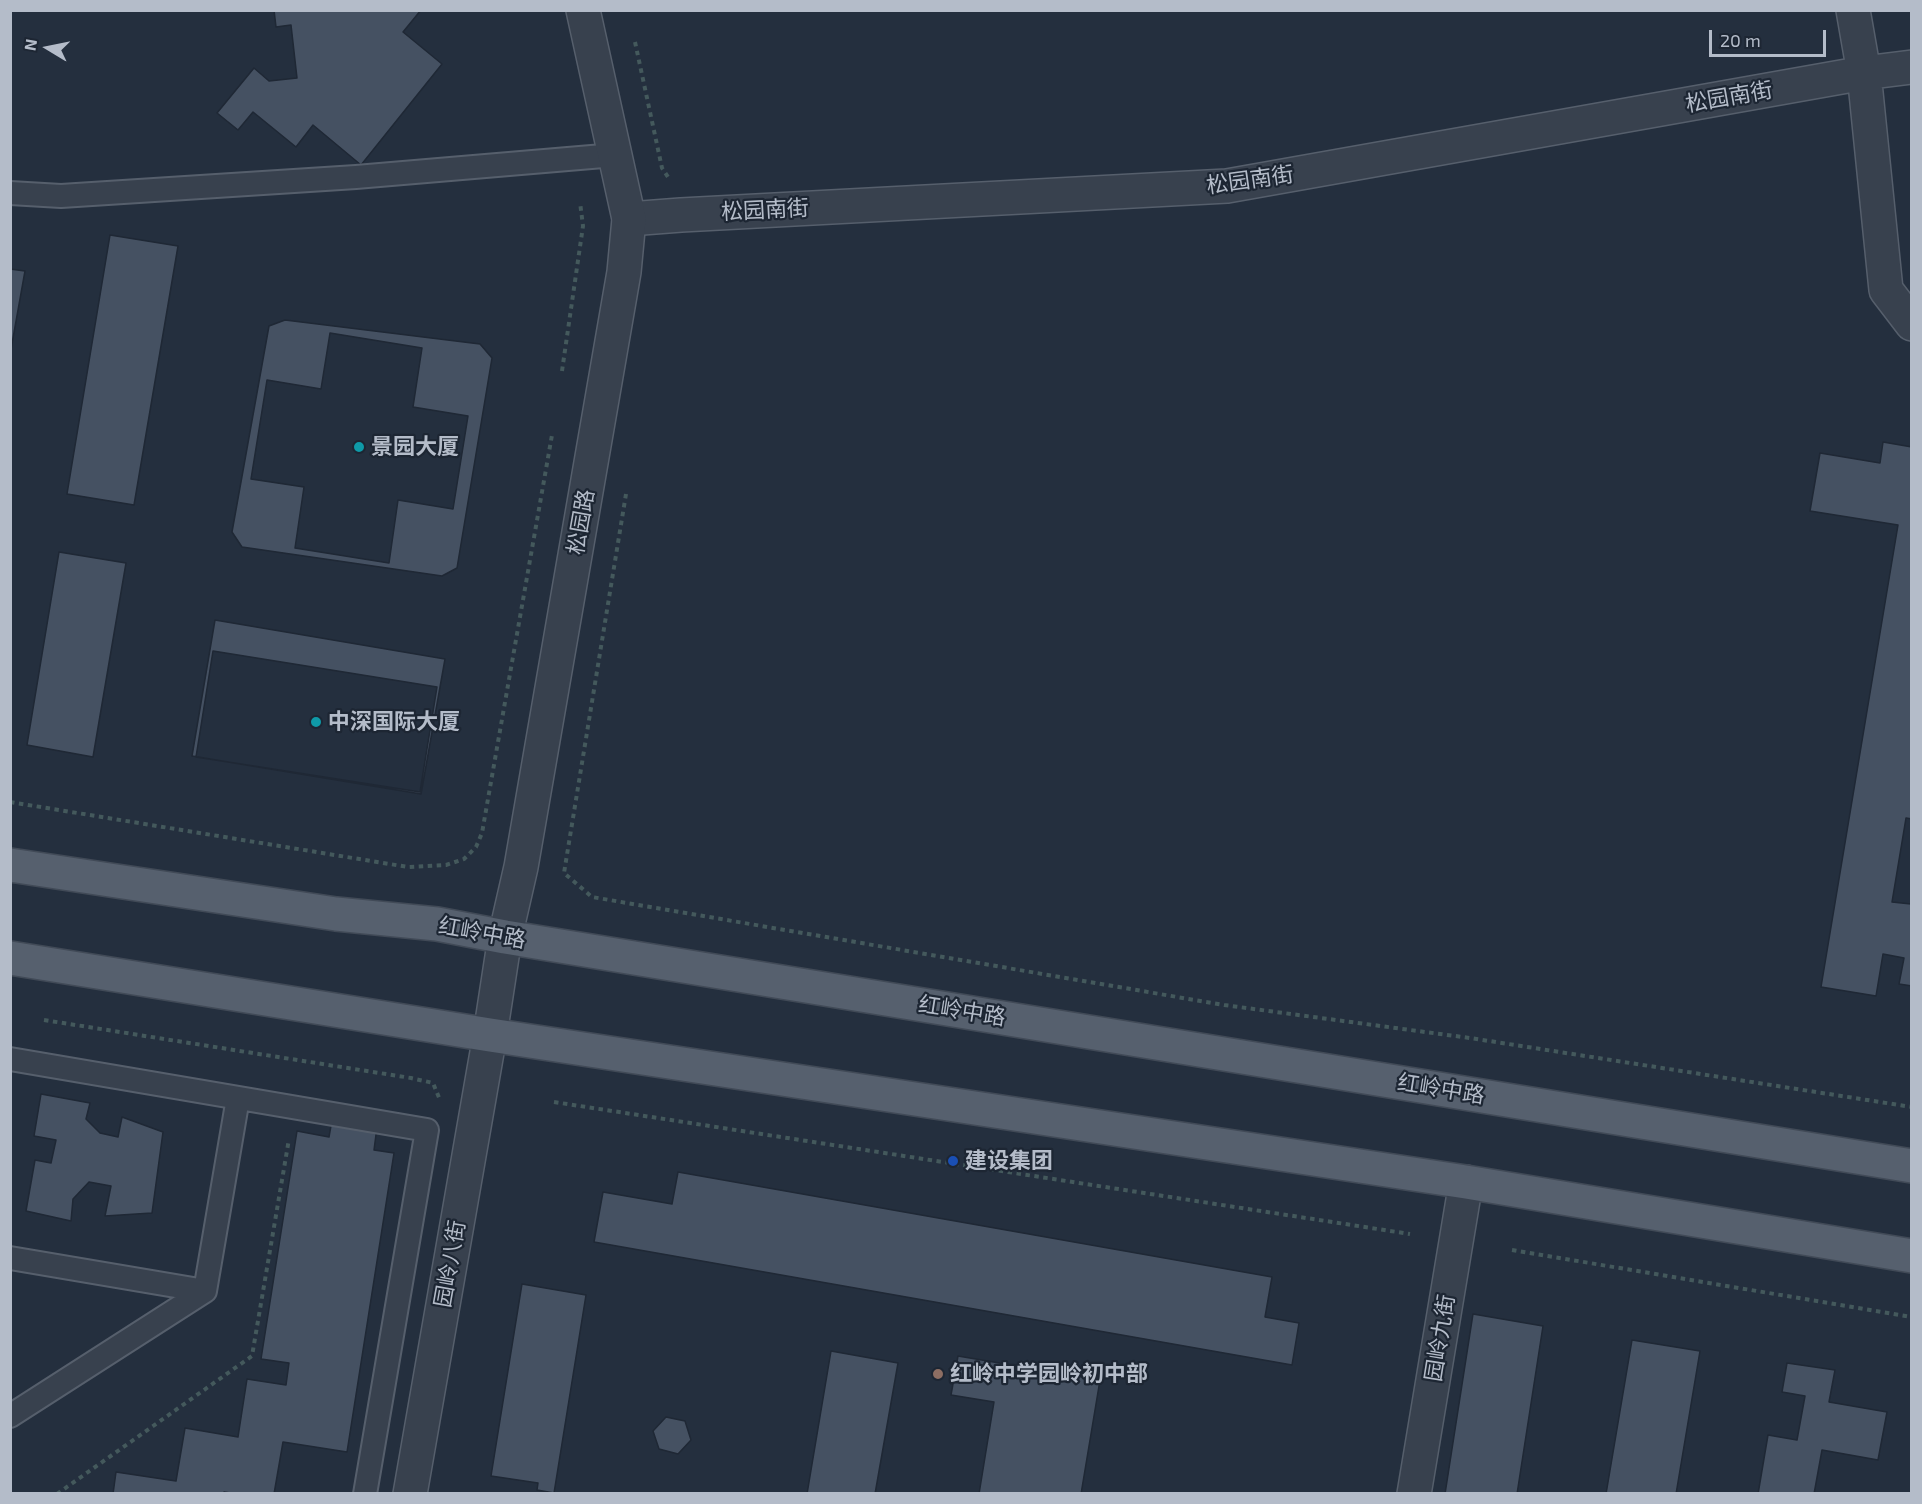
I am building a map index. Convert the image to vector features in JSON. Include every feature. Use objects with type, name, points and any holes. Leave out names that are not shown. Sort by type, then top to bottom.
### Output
[{"type":"main road","name":"红岭中路","points":[[10,866],[336,914],[437,924],[505,937],[1911,1166]]},
{"type":"main road","points":[[10,958],[490,1035],[1466,1182],[1911,1256]]},
{"type":"street","name":"松园路","points":[[490,1035],[505,937],[521,867],[622,284],[628,219],[583,10]]},
{"type":"street","points":[[1853,10],[1864,73],[1886,290],[1911,324]]},
{"type":"street","name":"松园南街","points":[[628,219],[1227,186],[1864,73],[1911,67]]},
{"type":"street","name":"园岭八街","points":[[410,1494],[490,1035]]},
{"type":"street","name":"园岭九街","points":[[1414,1494],[1466,1182]]},
{"type":"lane","points":[[10,193],[61,196],[356,177],[615,155]]},
{"type":"lane","points":[[10,1059],[427,1130],[365,1494]]},
{"type":"lane","points":[[10,1416],[205,1291],[238,1098]]},
{"type":"lane","points":[[10,1258],[205,1291]]},
{"type":"path","points":[[635,42],[662,168],[672,183]]},
{"type":"path","points":[[562,371],[583,226],[580,202]]},
{"type":"path","points":[[10,802],[408,867],[446,865],[464,859],[476,847],[482,832],[552,435]]},
{"type":"path","points":[[627,488],[564,873],[592,897],[1224,1005],[1470,1038],[1911,1107]]},
{"type":"path","points":[[44,1020],[411,1078]]},
{"type":"path","points":[[554,1102],[1410,1234]]},
{"type":"path","points":[[57,1494],[252,1356],[295,1107]]},
{"type":"path","points":[[1512,1250],[1911,1317]]},
{"type":"building","points":[[274,10],[421,10],[403,32],[442,64],[361,165],[313,125],[296,147],[253,112],[238,130],[217,113],[254,68],[269,81],[297,78],[291,25],[276,27]]},
{"type":"building","points":[[110,235],[178,246],[134,505],[67,494]]},
{"type":"building","points":[[10,269],[25,271],[10,355]]},
{"type":"building","points":[[285,320],[480,344],[492,358],[457,568],[442,576],[242,547],[232,532],[269,326]]},
{"type":"building","name":"景园大厦","points":[[330,333],[422,348],[413,407],[468,416],[453,509],[398,500],[389,563],[295,548],[304,487],[251,479],[267,380],[321,389]]},
{"type":"building","points":[[1883,442],[1912,447],[1912,819],[1906,818],[1892,902],[1911,904],[1912,901],[1912,986],[1899,984],[1904,958],[1883,954],[1876,996],[1821,987],[1898,525],[1810,511],[1820,453],[1880,463]]},
{"type":"building","points":[[59,552],[126,563],[93,757],[27,745]]},
{"type":"building","name":"中深国际大厦","points":[[215,620],[445,659],[421,794],[192,756]]},
{"type":"building","name":"中深国际大厦","points":[[213,651],[437,687],[420,792],[196,757]]},
{"type":"building","points":[[41,1094],[90,1103],[86,1119],[100,1133],[118,1137],[122,1117],[163,1132],[152,1213],[105,1216],[111,1186],[89,1182],[73,1199],[71,1221],[26,1211],[35,1160],[51,1163],[56,1140],[34,1136]]},
{"type":"building","points":[[332,1120],[377,1127],[374,1150],[394,1153],[347,1452],[283,1442],[274,1494],[224,1492],[224,1494],[113,1494],[116,1472],[176,1481],[185,1428],[238,1437],[247,1379],[286,1385],[289,1363],[261,1359],[297,1131],[329,1137]]},
{"type":"building","points":[[678,1172],[1272,1277],[1265,1317],[1299,1323],[1292,1365],[594,1242],[603,1192],[672,1204]]},
{"type":"building","points":[[522,1284],[586,1295],[554,1493],[537,1490],[538,1483],[491,1476]]},
{"type":"building","points":[[1473,1314],[1543,1326],[1517,1494],[1445,1494]]},
{"type":"building","points":[[1632,1340],[1700,1351],[1676,1494],[1606,1494]]},
{"type":"building","points":[[831,1351],[898,1363],[875,1494],[807,1494]]},
{"type":"building","points":[[958,1356],[1100,1380],[1081,1494],[979,1494],[994,1402],[951,1395]]},
{"type":"building","points":[[1787,1363],[1835,1370],[1829,1402],[1887,1412],[1878,1460],[1822,1450],[1814,1494],[1758,1494],[1768,1435],[1797,1440],[1805,1396],[1782,1392]]},
{"type":"building","points":[[666,1417],[685,1421],[691,1440],[678,1454],[659,1449],[653,1431]]},
{"type":"place","name":"景园大厦","points":[[359,447]]},
{"type":"place","name":"中深国际大厦","points":[[316,722]]},
{"type":"place","name":"建设集团","points":[[953,1161]]},
{"type":"place","name":"红岭中学园岭初中部","points":[[938,1374]]}]
